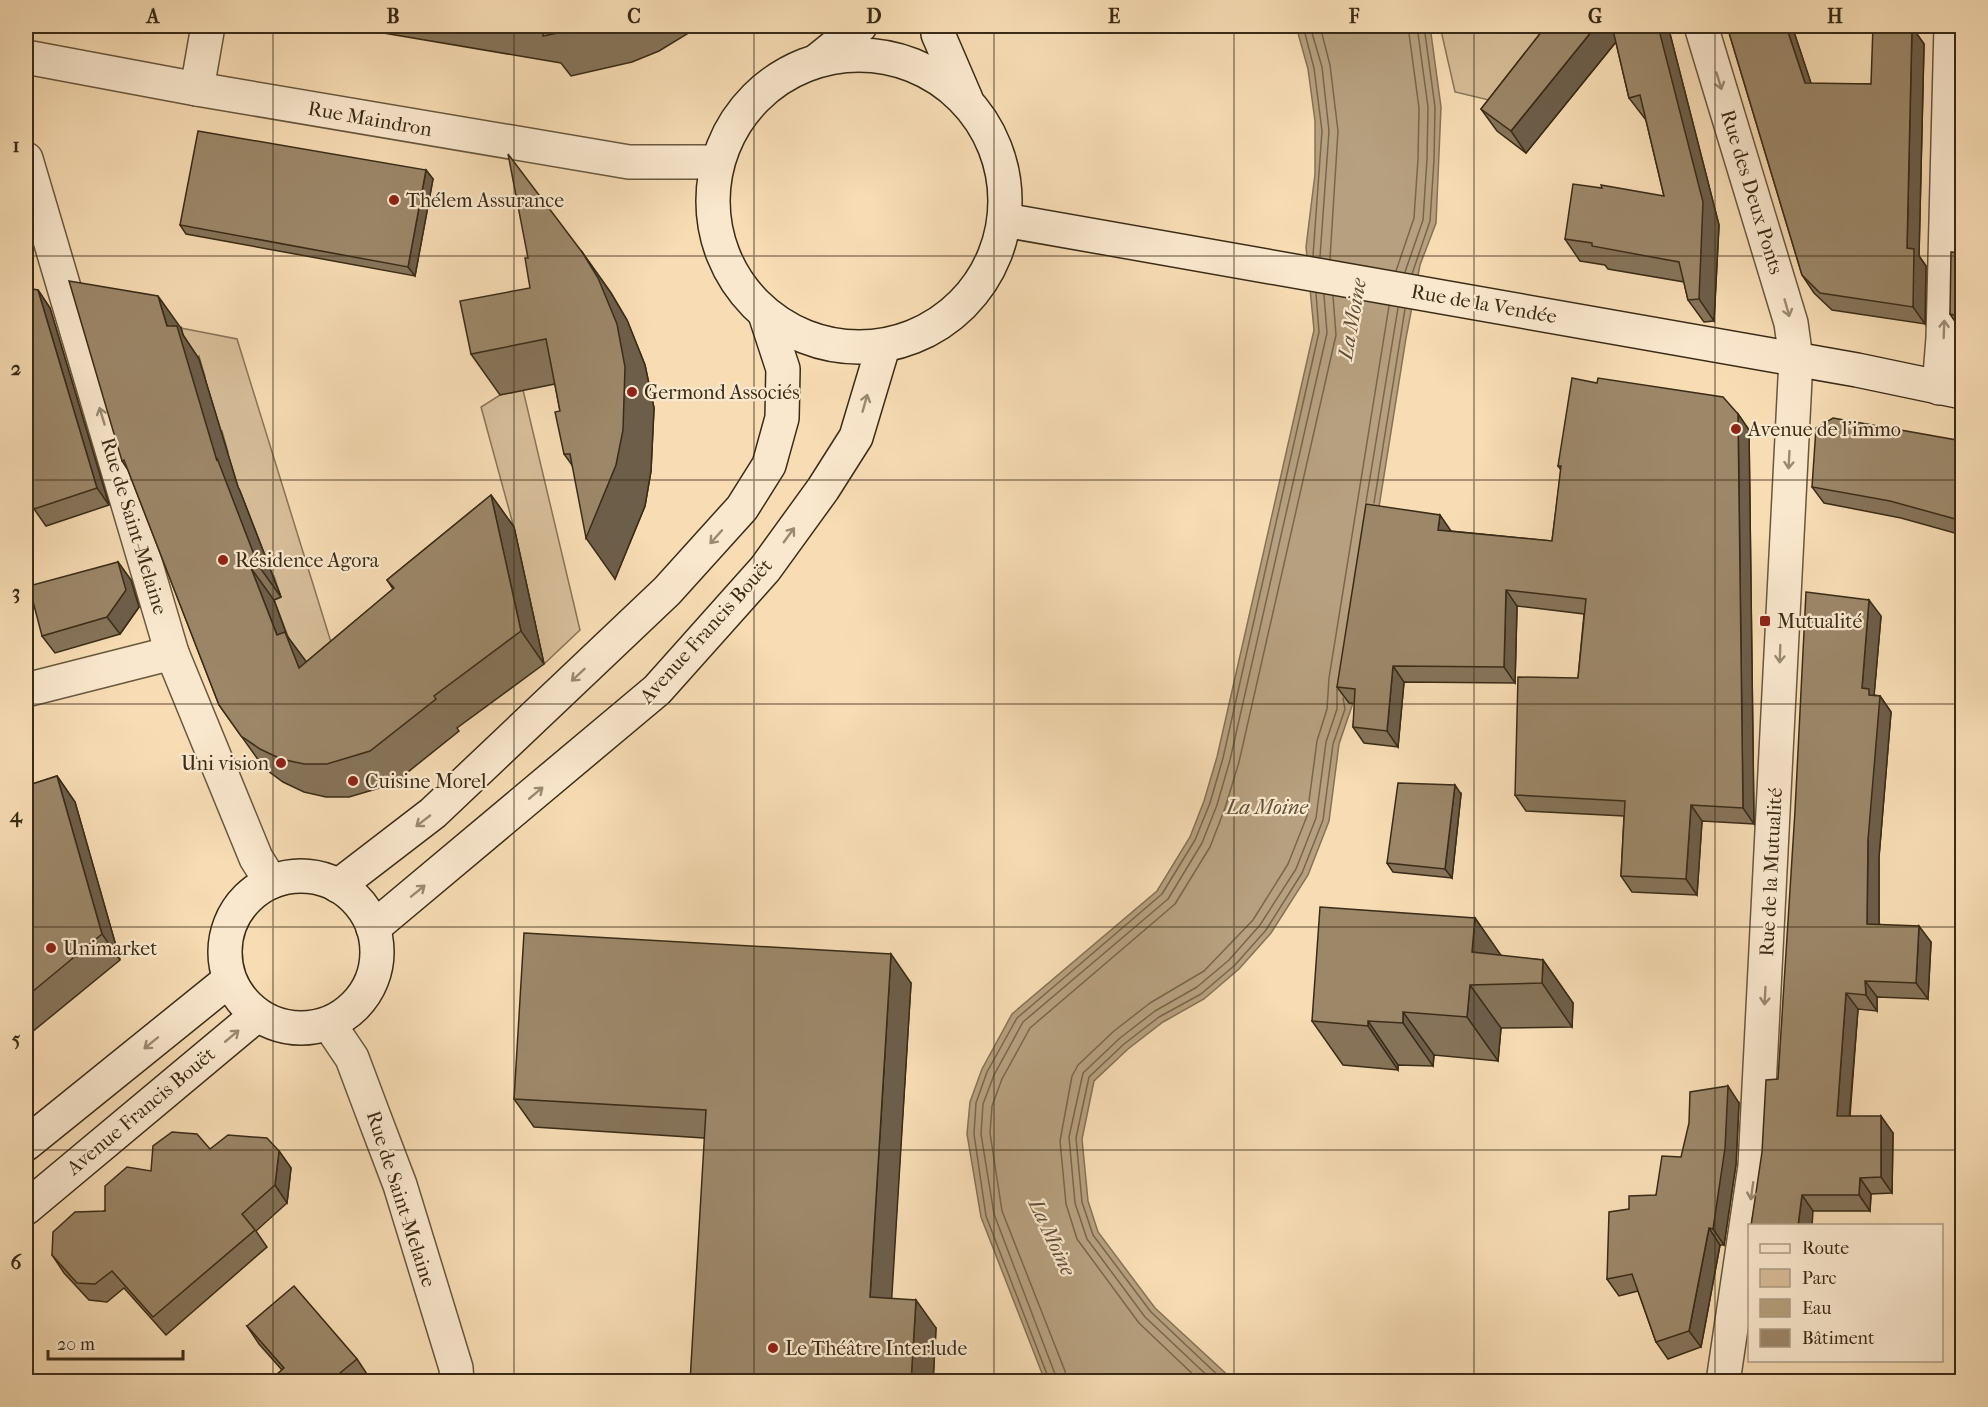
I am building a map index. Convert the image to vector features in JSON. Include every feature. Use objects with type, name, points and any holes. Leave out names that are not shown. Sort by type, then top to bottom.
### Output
[{"type":"main road","points":[[197,89],[208,26]]},
{"type":"main road","points":[[860,26],[819,58],[783,73],[754,97],[732,130],[717,162],[712,205],[719,245],[737,287],[765,314],[798,332],[840,345],[883,347],[915,338],[942,323],[967,300],[986,276],[998,246],[1004,220],[1004,182],[998,153],[986,126],[966,99],[938,34],[938,26]]},
{"type":"main road","name":"Rue des Deux Ponts","points":[[1701,26],[1791,323],[1796,359]]},
{"type":"main road","points":[[1951,26],[1944,338],[1951,390]]},
{"type":"main road","points":[[819,58],[863,56],[896,61],[928,72],[966,99]]},
{"type":"main road","name":"Rue Maindron","points":[[26,57],[197,89],[629,162],[717,162]]},
{"type":"main road","name":"Rue de Saint-Melaine","points":[[26,159],[172,653],[256,858],[271,882]]},
{"type":"main road","name":"Rue de la Vendée","points":[[1004,220],[1796,359],[1951,390]]},
{"type":"main road","points":[[338,886],[433,813],[667,591],[742,508],[769,465],[782,418],[783,369],[765,314]]},
{"type":"main road","name":"Avenue Francis Bouët","points":[[373,928],[657,690],[765,569],[823,489],[856,437],[883,347]]},
{"type":"main road","name":"Rue de la Mutualité","points":[[1723,1382],[1755,1166],[1796,359]]},
{"type":"main road","points":[[26,690],[172,653]]},
{"type":"main road","points":[[294,876],[317,878],[338,886],[365,911],[373,928],[377,951],[374,974],[364,995],[348,1012],[329,1024],[304,1029],[280,1026],[257,1015],[241,999],[229,980],[225,957],[226,934],[235,912],[251,895],[271,882],[294,876]]},
{"type":"main road","points":[[26,1144],[229,980]]},
{"type":"main road","name":"Avenue Francis Bouët","points":[[26,1208],[257,1015]]},
{"type":"main road","name":"Rue de Saint-Melaine","points":[[329,1024],[352,1058],[400,1185],[456,1368],[458,1382]]},
{"type":"green space","points":[[1440,26],[1548,26],[1497,102],[1455,92]]},
{"type":"green space","points":[[181,328],[237,339],[339,668],[300,667],[274,600],[281,597],[274,576],[266,579],[220,455],[228,452],[222,431],[214,433],[205,377],[199,356],[190,358]]},
{"type":"green space","points":[[523,390],[580,630],[544,664],[514,528],[481,407],[500,395]]},
{"type":"water","name":"La Moine","points":[[1296,26],[1430,26],[1441,107],[1436,223],[1420,265],[1406,338],[1351,682],[1353,703],[1339,744],[1329,821],[1308,875],[1271,933],[1239,969],[1204,999],[1163,1022],[1128,1049],[1094,1081],[1082,1139],[1088,1201],[1098,1232],[1155,1308],[1234,1381],[1045,1381],[981,1217],[967,1134],[970,1102],[982,1069],[1012,1014],[1157,891],[1190,837],[1204,801],[1217,757],[1314,330],[1306,247],[1315,174],[1315,121],[1308,69]]},
{"type":"building","points":[[544,26],[591,26],[543,36]]},
{"type":"building","points":[[1546,26],[1596,26],[1511,131],[1481,109]]},
{"type":"building","points":[[1612,26],[1658,26],[1703,202],[1699,299],[1688,300],[1679,262],[1565,239],[1573,184],[1602,188],[1601,185],[1664,196],[1640,95],[1629,98]]},
{"type":"building","points":[[1727,26],[1786,26],[1805,83],[1871,84],[1873,26],[1912,27],[1907,248],[1914,249],[1913,307],[1820,293],[1802,275]]},
{"type":"building","points":[[198,131],[426,170],[408,267],[180,225]]},
{"type":"building","points":[[508,154],[582,252],[598,278],[617,324],[625,367],[623,430],[616,465],[586,538],[570,454],[564,454],[555,412],[560,411],[546,339],[471,354],[460,301],[530,288],[525,258],[528,258]]},
{"type":"building","points":[[1951,252],[1962,253],[1962,317],[1950,314]]},
{"type":"building","name":"Résidence Agora","points":[[69,281],[158,296],[167,326],[177,326],[217,461],[217,458],[258,565],[251,568],[277,635],[285,632],[299,668],[394,588],[387,580],[491,495],[521,631],[434,696],[436,699],[370,751],[327,764],[304,764],[281,759],[241,736],[219,705],[124,460],[122,461]]},
{"type":"building","points":[[26,288],[38,290],[97,488],[34,509],[26,483]]},
{"type":"building","points":[[1572,378],[1597,383],[1598,378],[1723,397],[1738,414],[1743,808],[1691,805],[1686,879],[1621,876],[1625,801],[1515,795],[1518,677],[1578,678],[1586,599],[1506,590],[1504,667],[1393,666],[1387,731],[1353,727],[1355,689],[1337,687],[1366,504],[1440,515],[1438,530],[1552,541],[1561,466],[1558,466]]},
{"type":"building","points":[[1833,418],[1962,441],[1962,507],[1959,520],[1890,501],[1812,487],[1816,428]]},
{"type":"building","points":[[118,562],[126,590],[107,617],[42,636],[29,586]]},
{"type":"building","points":[[1806,592],[1869,600],[1862,688],[1869,689],[1869,695],[1880,696],[1868,840],[1867,924],[1919,926],[1916,983],[1865,981],[1866,995],[1846,993],[1837,1116],[1881,1116],[1881,1177],[1860,1178],[1859,1195],[1802,1195],[1798,1224],[1751,1224],[1762,1152],[1766,1080],[1778,1079]]},
{"type":"building","points":[[57,776],[102,934],[26,997],[26,786]]},
{"type":"building","points":[[1398,783],[1455,785],[1445,869],[1387,863]]},
{"type":"building","points":[[1320,907],[1475,918],[1472,952],[1543,960],[1542,983],[1470,985],[1467,1017],[1403,1012],[1403,1023],[1368,1021],[1368,1026],[1312,1021]]},
{"type":"building","points":[[524,933],[891,954],[870,1297],[916,1300],[911,1382],[690,1382],[706,1110],[514,1099]]},
{"type":"building","points":[[1728,1086],[1725,1148],[1713,1229],[1709,1228],[1689,1331],[1656,1342],[1632,1274],[1607,1279],[1609,1212],[1629,1209],[1629,1196],[1656,1195],[1662,1156],[1681,1157],[1689,1123],[1690,1092]]},
{"type":"building","points":[[172,1132],[197,1134],[210,1149],[228,1135],[267,1138],[279,1151],[275,1185],[242,1214],[255,1230],[153,1317],[112,1271],[95,1284],[77,1283],[52,1255],[53,1232],[75,1212],[105,1211],[105,1186],[127,1167],[151,1171],[153,1146]]},
{"type":"building","points":[[294,1286],[357,1359],[329,1382],[282,1382],[276,1375],[284,1368],[247,1326]]},
{"type":"place","name":"Thélem Assurance","points":[[394,200]]},
{"type":"place","name":"Germond Associés","points":[[632,392]]},
{"type":"place","name":"Avenue de l'immo","points":[[1736,429]]},
{"type":"place","name":"Résidence Agora","points":[[223,560]]},
{"type":"place","name":"Mutualité","points":[[1765,621]]},
{"type":"place","name":"Uni vision","points":[[281,763]]},
{"type":"place","name":"Cuisine Morel","points":[[353,781]]},
{"type":"place","name":"Unimarket","points":[[51,948]]},
{"type":"place","name":"Le Théâtre Interlude","points":[[773,1348]]}]
